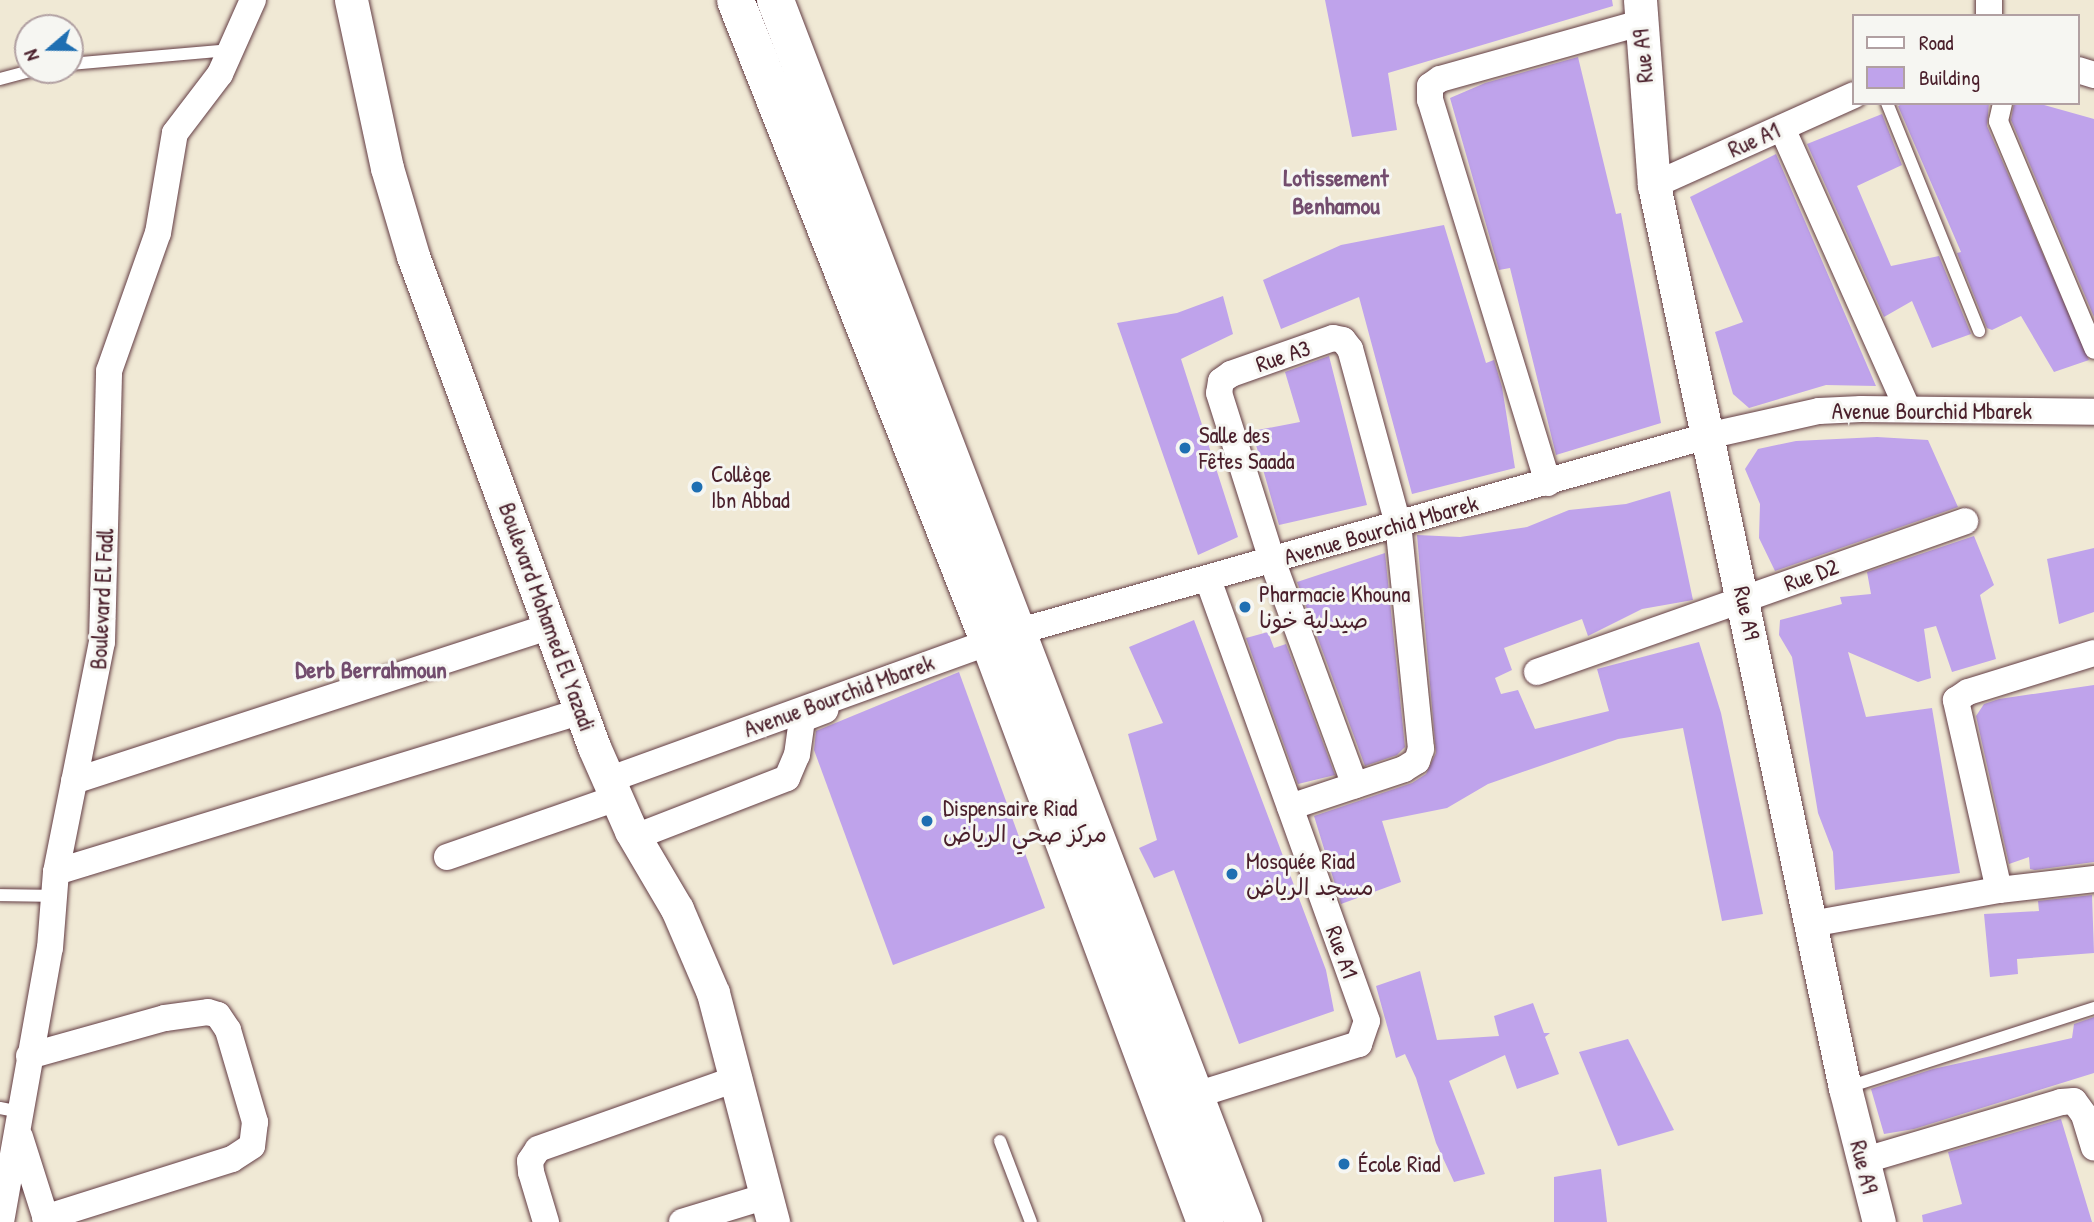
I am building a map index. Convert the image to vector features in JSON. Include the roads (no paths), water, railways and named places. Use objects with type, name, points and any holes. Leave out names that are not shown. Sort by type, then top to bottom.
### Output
[{"type":"main road","points":[[735,0],[1001,641],[1196,1095],[1243,1222]]},
{"type":"main road","points":[[775,0],[1205,1222]]},
{"type":"street","name":"Boulevard El Fadl","points":[[1,1214],[12,1115],[29,1056],[48,961],[56,884],[102,642],[108,371],[158,233],[175,133],[220,74],[253,0]]},
{"type":"street","name":"Boulevard Mohamed El Yazadi","points":[[351,0],[387,168],[413,256],[612,789],[699,956],[738,1078],[770,1209]]},
{"type":"street","points":[[1548,483],[1430,100],[1430,86],[1440,79],[1640,11]]},
{"type":"street","name":"Rue A9","points":[[1640,11],[1654,185],[1744,599],[1845,1088],[1879,1222]]},
{"type":"street","name":"Rue A1","points":[[1654,185],[1853,95]]},
{"type":"street","points":[[2002,105],[1998,121],[2094,348]]},
{"type":"street","points":[[1782,128],[1906,407]]},
{"type":"street","name":"Rue A3","points":[[1333,338],[1343,340],[1350,349],[1398,524],[1421,748],[1417,761],[1355,785],[1272,561],[1219,393],[1221,381],[1333,338]]},
{"type":"street","name":"Avenue Bourchid Mbarek","points":[[447,857],[612,789],[1001,641],[1707,436],[1819,411],[1906,407],[2094,412]]},
{"type":"street","name":"Rue D2","points":[[1537,672],[1965,521]]},
{"type":"street","name":"Rue A1","points":[[1196,1095],[1359,1044],[1365,1034],[1367,1021],[1208,580]]},
{"type":"street","points":[[74,781],[551,626]]},
{"type":"street","points":[[635,837],[787,779],[797,755],[799,726],[806,717],[1001,641]]},
{"type":"street","points":[[1999,890],[1956,700],[1968,692],[2094,653]]},
{"type":"street","points":[[56,884],[582,711]]},
{"type":"street","points":[[1290,807],[1355,785]]},
{"type":"street","points":[[1811,924],[1999,890],[2094,879]]},
{"type":"street","points":[[12,1115],[28,1174],[46,1220],[232,1159],[252,1146],[255,1122],[228,1030],[218,1015],[208,1012],[165,1018],[29,1056]]},
{"type":"street","points":[[546,1222],[531,1172],[530,1161],[538,1149],[738,1078]]},
{"type":"street","points":[[1862,1161],[2061,1102],[2074,1101],[2084,1115],[2094,1148]]},
{"type":"street","points":[[682,1222],[770,1209]]},
{"type":"lane","points":[[84,63],[232,50]]},
{"type":"lane","points":[[1889,105],[1979,331]]},
{"type":"lane","points":[[0,895],[56,884]]},
{"type":"lane","points":[[1845,1088],[2094,1008]]},
{"type":"lane","points":[[1000,1141],[1031,1222]]},
{"type":"place","name":"Salle des Fêtes Saada","points":[[1185,448]]},
{"type":"place","name":"Collège Ibn Abbad","points":[[697,487]]},
{"type":"place","name":"Pharmacie Khouna صيدلية خونا","points":[[1245,607]]},
{"type":"place","name":"Dispensaire Riad مركز صحي الرياض","points":[[927,821]]},
{"type":"place","name":"Mosquée Riad مسجد الرياض","points":[[1232,874]]},
{"type":"place","name":"École Riad","points":[[1344,1164]]},
{"type":"district","name":"Lotissement Benhamou","points":[[1336,192]]},
{"type":"district","name":"Derb Berrahmoun","points":[[371,670]]}]
